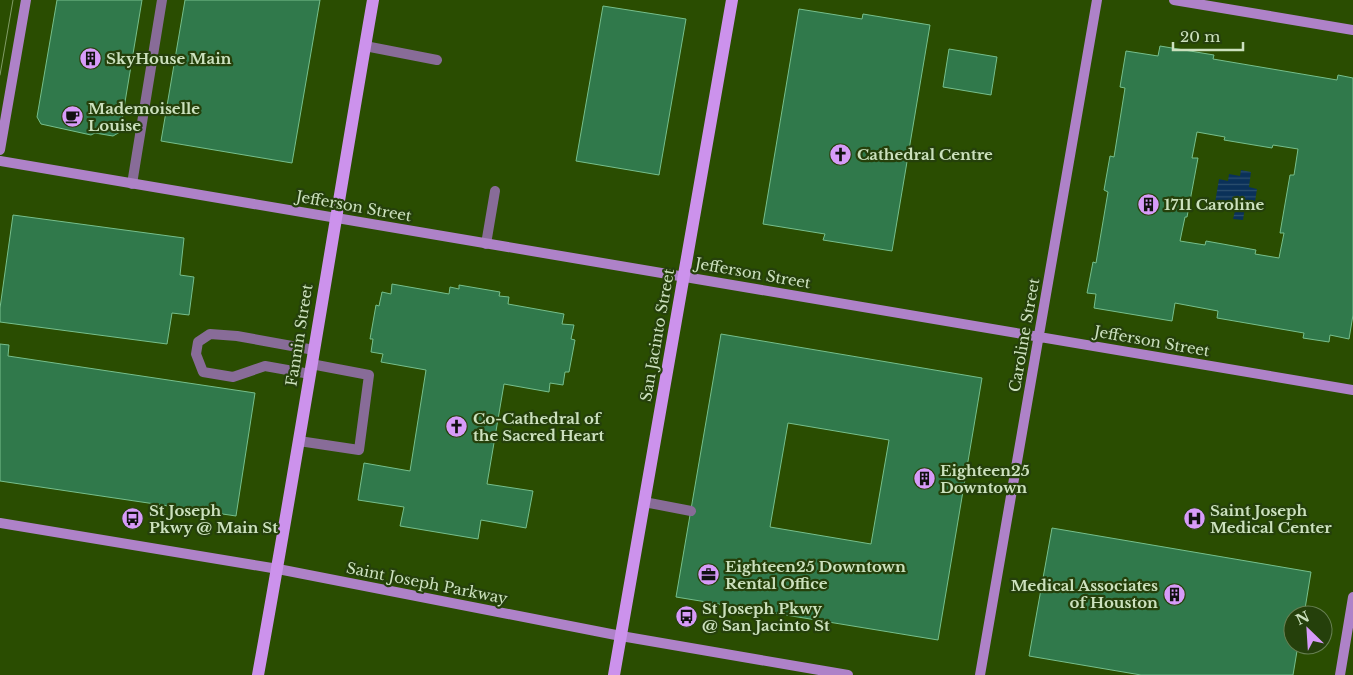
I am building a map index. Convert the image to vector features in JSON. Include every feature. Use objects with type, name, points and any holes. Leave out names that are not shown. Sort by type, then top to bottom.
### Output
[{"type":"main road","name":"Fannin Street","points":[[258,675],[278,569],[335,218],[373,0]]},
{"type":"main road","name":"San Jacinto Street","points":[[614,675],[732,0]]},
{"type":"street","points":[[0,150],[26,0]]},
{"type":"street","name":"Caroline Street","points":[[980,675],[1096,0]]},
{"type":"street","points":[[1174,0],[1353,30]]},
{"type":"street","name":"Jefferson Street","points":[[0,161],[1353,390]]},
{"type":"street","name":"Saint Joseph Parkway","points":[[0,523],[278,569],[621,636],[848,675]]},
{"type":"street","points":[[1340,675],[1353,597]]},
{"type":"lane","points":[[132,184],[162,0]]},
{"type":"lane","points":[[365,46],[437,60]]},
{"type":"lane","points":[[486,244],[495,191]]},
{"type":"lane","points":[[299,441],[358,450],[369,375],[265,366],[233,377],[203,372],[196,354],[198,342],[210,334],[237,336],[314,350]]},
{"type":"lane","points":[[644,502],[691,511]]},
{"type":"water","points":[[1241,170],[1251,172],[1249,187],[1257,189],[1254,208],[1245,207],[1243,220],[1233,219],[1235,211],[1224,209],[1225,205],[1215,203],[1219,179],[1228,181],[1229,174],[1240,176]]},
{"type":"building","name":"SkyHouse Main","points":[[57,0],[142,0],[120,132],[113,136],[95,133],[91,135],[41,124],[37,117]]},
{"type":"building","points":[[185,0],[320,0],[292,163],[161,141]]},
{"type":"building","points":[[603,6],[686,19],[659,175],[576,161]]},
{"type":"building","name":"Cathedral Centre","points":[[799,9],[862,19],[863,14],[930,25],[892,251],[823,240],[825,234],[763,224]]},
{"type":"building","name":"1711 Caroline","points":[[1160,46],[1214,55],[1213,59],[1337,80],[1338,75],[1353,78],[1353,315],[1349,339],[1330,335],[1329,342],[1303,338],[1304,333],[1217,318],[1218,311],[1175,303],[1172,321],[1094,308],[1096,294],[1087,293],[1093,262],[1096,263],[1108,192],[1104,190],[1110,156],[1114,157],[1125,88],[1120,87],[1126,51],[1158,56]],"holes":[[[1197,132],[1225,137],[1224,140],[1272,148],[1273,145],[1298,149],[1294,175],[1290,175],[1280,233],[1284,233],[1279,258],[1255,254],[1256,250],[1206,241],[1205,245],[1180,241],[1185,217],[1187,217],[1198,158],[1192,158]]]},
{"type":"building","points":[[949,49],[997,57],[991,95],[943,87]]},
{"type":"building","points":[[13,215],[184,238],[180,275],[194,277],[189,315],[172,313],[167,344],[0,322],[0,308]]},
{"type":"building","name":"Co-Cathedral of the Sacred Heart","points":[[392,284],[449,294],[450,287],[459,289],[459,285],[500,292],[499,296],[509,297],[508,304],[564,314],[562,324],[574,325],[571,339],[575,340],[569,372],[565,372],[563,385],[550,383],[549,392],[504,384],[487,484],[533,491],[526,528],[481,520],[478,539],[400,526],[404,507],[358,500],[364,463],[410,471],[426,370],[381,362],[383,354],[371,352],[373,339],[370,339],[376,305],[379,306],[382,292],[391,294]]},
{"type":"building","name":"Eighteen25 Downtown","points":[[721,334],[982,378],[938,640],[676,597]],"holes":[[[788,423],[889,440],[871,544],[770,527]]]},
{"type":"building","points":[[0,344],[9,345],[8,356],[255,393],[236,516],[0,481]]},
{"type":"building","name":"Medical Associates of Houston","points":[[1052,528],[1311,572],[1306,605],[1283,605],[1283,655],[1296,655],[1293,675],[1141,675],[1029,656]]},
{"type":"tram line","points":[[0,75],[13,0]]},
{"type":"place","name":"SkyHouse Main","points":[[90,58]]},
{"type":"place","name":"Mademoiselle Louise","points":[[72,117]]},
{"type":"place","name":"Cathedral Centre","points":[[841,154]]},
{"type":"place","name":"1711 Caroline","points":[[1148,204]]},
{"type":"place","name":"Co-Cathedral of the Sacred Heart","points":[[457,427]]},
{"type":"place","name":"Eighteen25 Downtown","points":[[924,479]]},
{"type":"place","name":"St Joseph Pkwy @ Main St","points":[[133,519]]},
{"type":"place","name":"Saint Joseph Medical Center","points":[[1194,519]]},
{"type":"place","name":"Eighteen25 Downtown Rental Office","points":[[709,575]]},
{"type":"place","name":"Medical Associates of Houston","points":[[1174,594]]},
{"type":"place","name":"St Joseph Pkwy @ San Jacinto St","points":[[686,617]]}]
